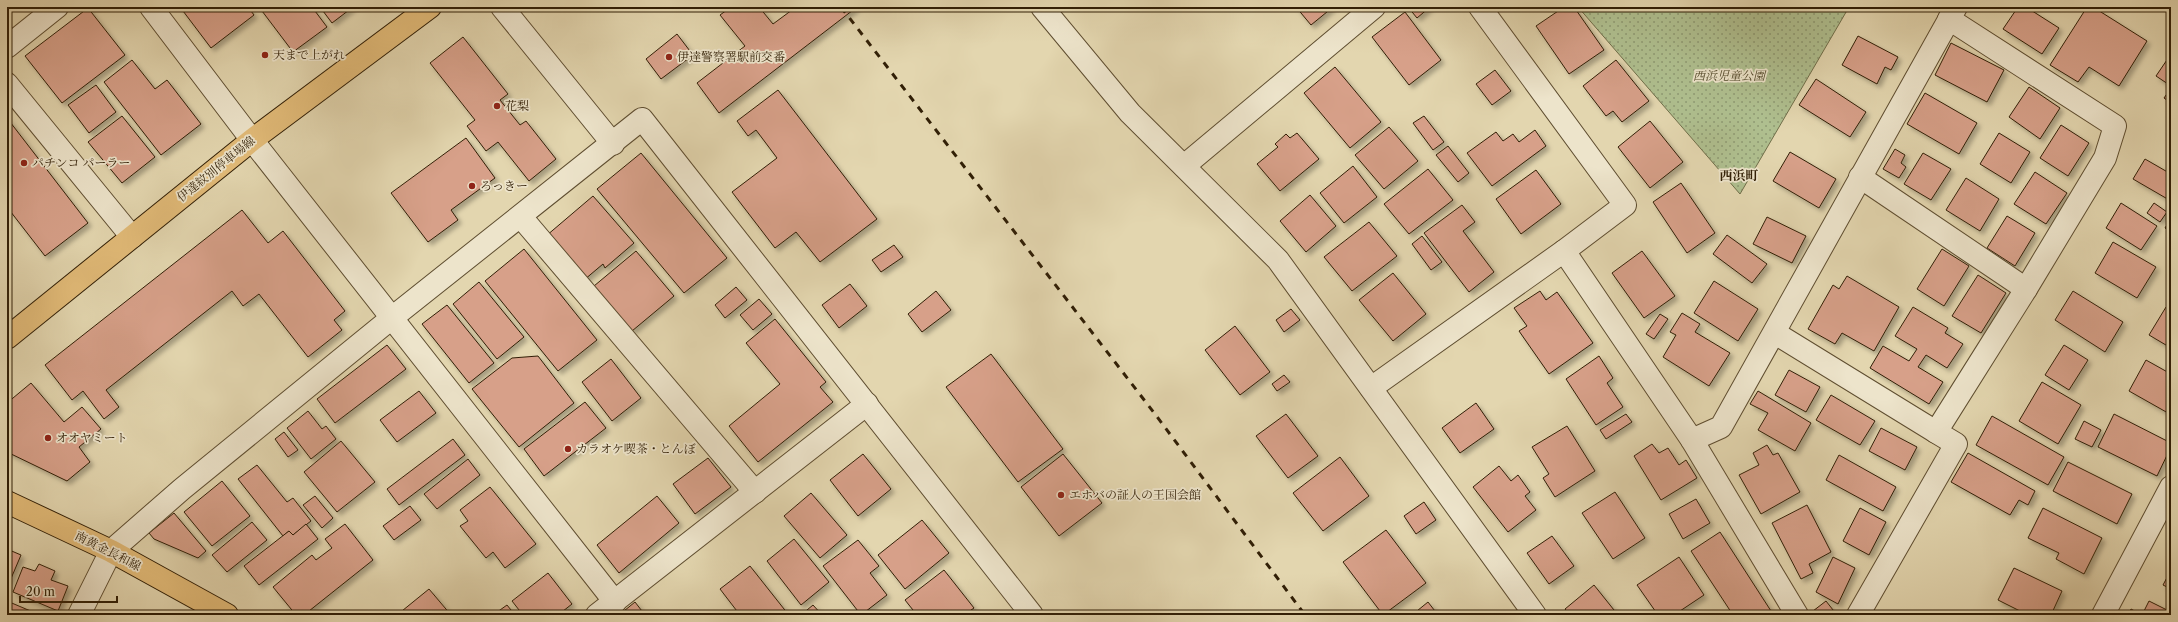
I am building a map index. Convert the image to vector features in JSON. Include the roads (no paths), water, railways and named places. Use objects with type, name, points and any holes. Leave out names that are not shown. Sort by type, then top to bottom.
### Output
[{"type":"main road","name":"伊達紋別停車場線","points":[[7,338],[252,140],[430,7]]},
{"type":"main road","name":"南黄金長和線","points":[[7,502],[111,551],[227,615]]},
{"type":"street","points":[[7,47],[57,7]]},
{"type":"street","points":[[151,7],[252,140],[393,317],[615,602]]},
{"type":"street","points":[[502,7],[613,144]]},
{"type":"street","points":[[1042,7],[1130,113],[1278,260],[1535,615]]},
{"type":"street","points":[[1371,388],[1564,251],[1625,205],[1480,7]]},
{"type":"street","points":[[1184,166],[1372,8]]},
{"type":"street","points":[[1692,440],[1721,427],[1953,13],[2115,126],[2105,158],[2026,289],[1936,432]]},
{"type":"street","points":[[7,84],[132,237]]},
{"type":"street","points":[[79,615],[111,551],[182,489],[393,317],[613,144],[642,119],[867,404],[1027,613]]},
{"type":"street","points":[[1860,177],[2026,289]]},
{"type":"street","points":[[521,217],[755,492]]},
{"type":"street","points":[[1564,251],[1692,440],[1797,615]]},
{"type":"street","points":[[1775,333],[1956,444],[1858,615]]},
{"type":"street","points":[[597,615],[867,404]]},
{"type":"street","points":[[2103,615],[2171,487]]},
{"type":"railway","points":[[841,7],[1155,414],[1305,615]]},
{"type":"place","name":"天まで上がれ","points":[[265,55]]},
{"type":"place","name":"伊達警察署駅前交番","points":[[669,57]]},
{"type":"place","name":"花梨","points":[[497,106]]},
{"type":"place","name":"パチンコ パーラー","points":[[24,163]]},
{"type":"place","name":"ろっきー","points":[[472,186]]},
{"type":"place","name":"オオヤミート","points":[[48,438]]},
{"type":"place","name":"カラオケ喫茶・とんぼ","points":[[568,449]]},
{"type":"place","name":"エホバの証人の王国会館","points":[[1061,495]]},
{"type":"district","name":"西浜町","points":[[1739,175]]},
{"type":"park label","name":"西浜児童公園","points":[[1729,76]]}]
